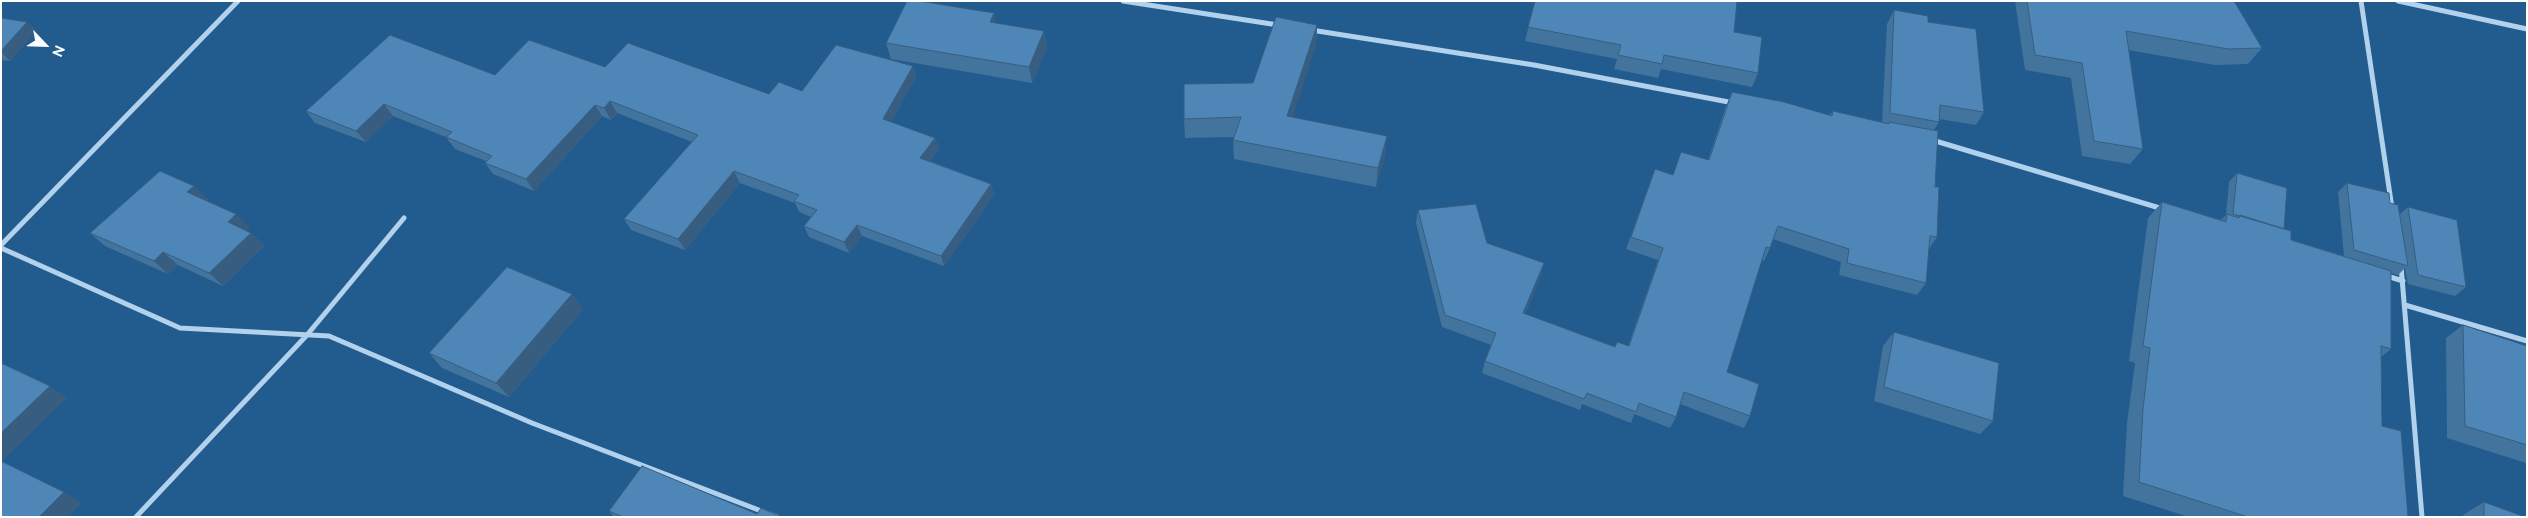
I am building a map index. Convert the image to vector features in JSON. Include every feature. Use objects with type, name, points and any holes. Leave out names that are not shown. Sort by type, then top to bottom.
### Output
[{"type":"street","points":[[238,1],[1,247],[180,328],[329,336],[532,423],[777,517]]},
{"type":"street","points":[[1123,1],[1290,27]]},
{"type":"street","points":[[2361,1],[2393,214]]},
{"type":"street","points":[[2398,1],[2527,29]]},
{"type":"street","points":[[1309,30],[1534,65],[1736,103]]},
{"type":"street","points":[[1928,140],[1948,143],[2166,209]]},
{"type":"street","points":[[136,517],[307,335],[404,218]]},
{"type":"street","points":[[2400,262],[2422,517]]},
{"type":"street","points":[[2384,275],[2403,281]]},
{"type":"street","points":[[2405,305],[2527,341]]},
{"type":"building","points":[[907,1],[919,1],[994,13],[990,22],[1044,31],[1029,67],[886,43]]},
{"type":"building","points":[[1535,1],[1737,1],[1734,32],[1762,37],[1758,73],[1664,55],[1662,64],[1618,55],[1621,45],[1528,27]]},
{"type":"building","points":[[2027,1],[2234,1],[2262,48],[2228,49],[2126,31],[2143,149],[2094,141],[2082,63],[2035,55]]},
{"type":"building","points":[[1894,10],[1928,16],[1928,22],[1976,29],[1984,112],[1940,105],[1939,122],[1890,113]]},
{"type":"building","points":[[1276,17],[1317,25],[1287,116],[1387,136],[1378,168],[1233,140],[1241,117],[1184,119],[1184,84],[1253,83]]},
{"type":"building","points":[[1,18],[27,22],[1,51]]},
{"type":"building","points":[[390,35],[495,75],[529,40],[605,67],[628,43],[769,94],[779,82],[802,91],[836,45],[913,66],[883,119],[935,138],[920,158],[991,184],[941,256],[857,225],[844,242],[804,226],[817,210],[794,201],[799,195],[734,171],[678,239],[624,219],[698,135],[610,101],[604,108],[595,105],[526,179],[485,163],[492,156],[446,137],[452,132],[384,104],[356,131],[306,111]]},
{"type":"building","points":[[1732,92],[1784,102],[1832,116],[1833,111],[1889,124],[1889,122],[1938,131],[1935,187],[1939,187],[1937,237],[1930,236],[1926,283],[1847,263],[1849,249],[1778,226],[1770,248],[1766,247],[1727,372],[1759,384],[1750,416],[1684,392],[1676,417],[1639,403],[1636,412],[1587,393],[1584,399],[1485,361],[1496,333],[1445,315],[1418,210],[1476,204],[1487,243],[1544,263],[1523,313],[1615,347],[1617,342],[1629,346],[1663,248],[1631,237],[1655,169],[1673,175],[1681,152],[1709,160]]},
{"type":"building","points":[[160,171],[194,186],[187,192],[236,214],[228,222],[251,233],[209,273],[163,252],[154,261],[90,233]]},
{"type":"building","points":[[2237,173],[2287,188],[2284,229],[2233,214]]},
{"type":"building","points":[[2347,183],[2389,193],[2390,203],[2398,205],[2408,266],[2354,250]]},
{"type":"building","points":[[2162,202],[2226,222],[2227,214],[2239,218],[2240,215],[2291,231],[2291,240],[2391,271],[2391,349],[2381,346],[2382,426],[2401,431],[2408,517],[2248,517],[2139,482],[2143,409],[2150,348],[2143,346]]},
{"type":"building","points":[[2408,207],[2457,220],[2466,287],[2418,275]]},
{"type":"building","points":[[507,267],[572,294],[496,383],[429,353]]},
{"type":"building","points":[[2463,325],[2527,346],[2527,445],[2465,426]]},
{"type":"building","points":[[1894,332],[1999,363],[1993,421],[1884,387]]},
{"type":"building","points":[[1,363],[50,386],[1,433]]},
{"type":"building","points":[[1,461],[64,492],[39,517],[1,517]]},
{"type":"building","points":[[642,466],[757,514],[761,508],[781,517],[623,517],[609,511]]},
{"type":"building","points":[[2484,502],[2525,517],[2484,517]]}]
